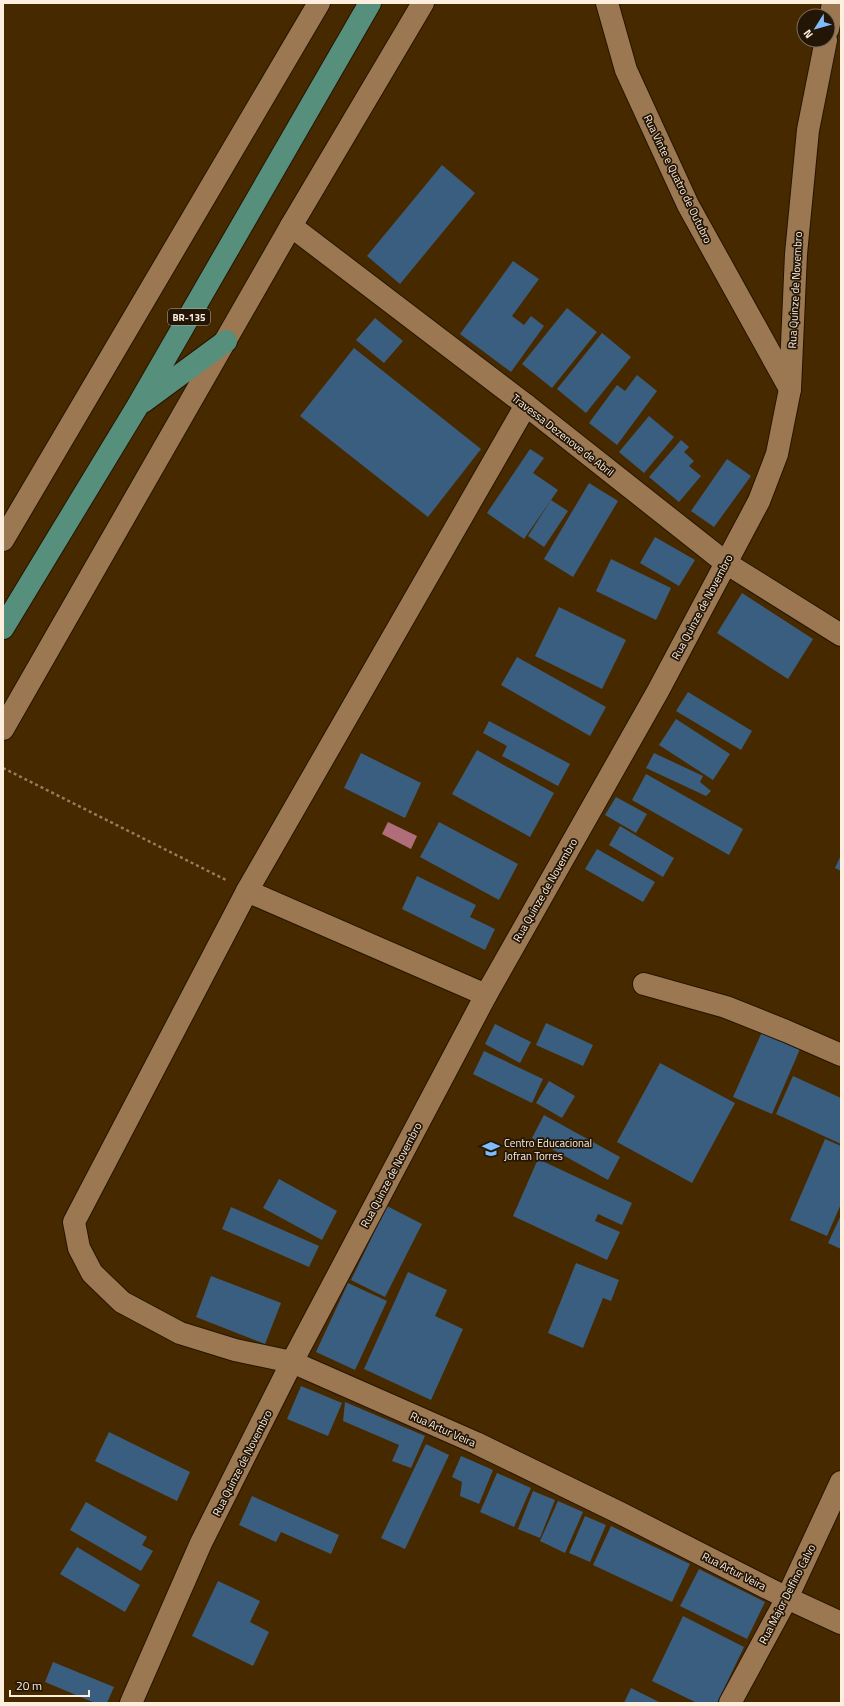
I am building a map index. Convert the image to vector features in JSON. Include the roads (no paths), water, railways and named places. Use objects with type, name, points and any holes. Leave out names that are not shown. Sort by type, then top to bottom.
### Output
[{"type":"main road","name":"BR-135","points":[[3,628],[137,407],[370,3]]},
{"type":"main road","points":[[137,407],[226,341]]},
{"type":"street","points":[[3,540],[319,3]]},
{"type":"street","points":[[3,729],[291,226],[423,3]]},
{"type":"street","name":"Rua Vinte e Quatro de Outubro","points":[[607,3],[626,70],[688,205],[790,389]]},
{"type":"street","name":"Rua Quinze de Novembro","points":[[131,1703],[201,1543],[292,1362],[486,995],[658,691],[759,501],[777,454],[790,389],[796,254],[808,130],[824,48]]},
{"type":"street","name":"Travessa Dezenove de Abril","points":[[291,226],[526,405],[726,563],[841,635]]},
{"type":"street","points":[[486,995],[248,891],[526,405]]},
{"type":"street","name":"Rua Artur Veira","points":[[248,891],[74,1222],[78,1248],[92,1273],[122,1302],[180,1333],[235,1350],[292,1362],[476,1443],[620,1513],[787,1598],[841,1623]]},
{"type":"street","points":[[644,984],[726,1008],[786,1031],[841,1055]]},
{"type":"street","name":"Rua Major Delfino Calvo","points":[[730,1703],[787,1598],[841,1482]]},
{"type":"place","name":"Centro Educacional Jofran Torres","points":[[491,1149]]}]
